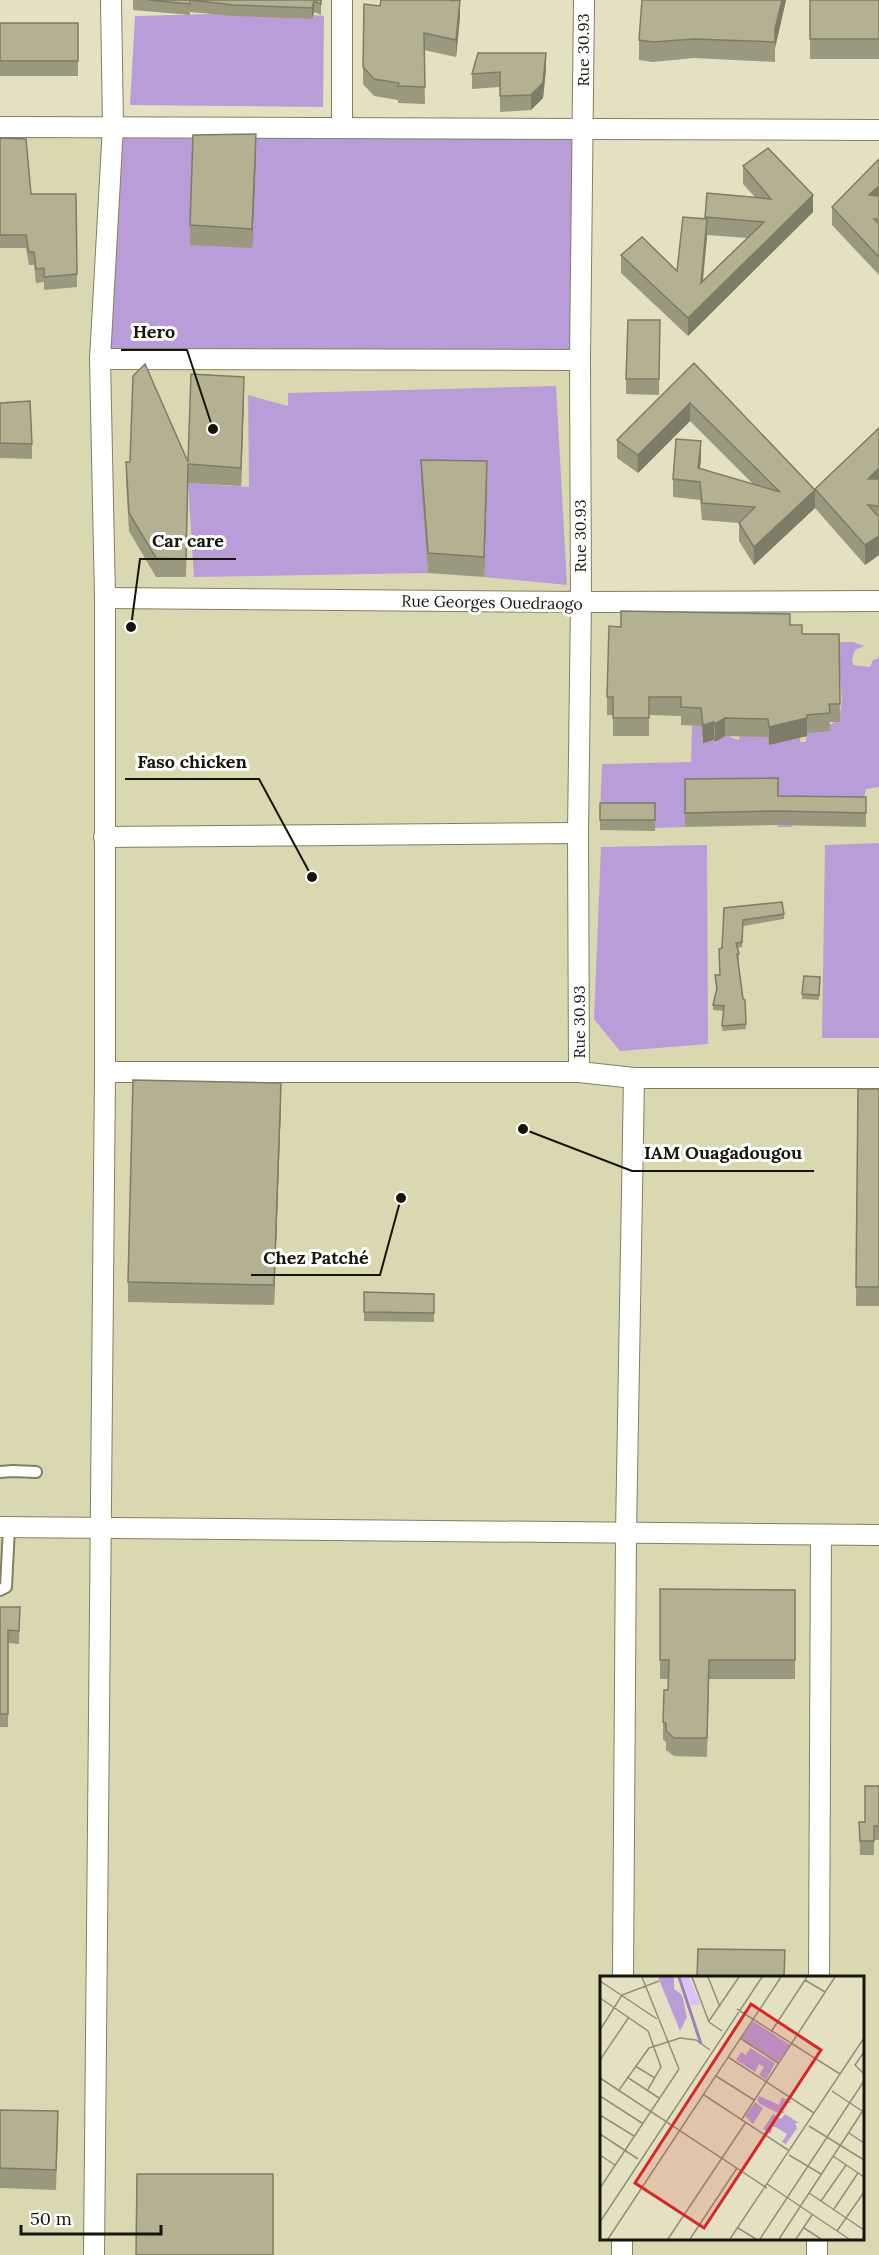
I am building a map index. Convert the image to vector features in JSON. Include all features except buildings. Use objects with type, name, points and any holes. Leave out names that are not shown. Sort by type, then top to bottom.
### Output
[{"type":"street","points":[[94,2255],[105,1072],[105,598],[100,359],[113,126],[111,0]]},
{"type":"street","points":[[342,0],[342,127]]},
{"type":"street","name":"Rue 30.93","points":[[579,1072],[578,833],[581,603],[579,360],[584,0]]},
{"type":"street","points":[[0,126],[879,130]]},
{"type":"street","points":[[100,359],[579,360]]},
{"type":"street","name":"Rue Georges Ouedraogo","points":[[105,598],[581,603],[879,601]]},
{"type":"street","points":[[104,837],[578,833]]},
{"type":"street","points":[[105,1072],[579,1072],[634,1078],[879,1078]]},
{"type":"street","points":[[623,1976],[626,1534],[634,1078]]},
{"type":"street","points":[[4,1527],[101,1526],[626,1534],[879,1535]]},
{"type":"street","points":[[819,1976],[821,1535]]},
{"type":"lane","points":[[0,1472],[36,1472]]},
{"type":"lane","points":[[0,1590],[6,1587],[4,1527]]},
{"type":"shaded area","points":[[215,14],[312,19],[313,15],[324,16],[323,107],[130,105],[135,16]]},
{"type":"shaded area","points":[[0,127],[583,135],[581,602],[879,601],[879,2255],[0,2255]]},
{"type":"shaded area","points":[[119,133],[583,135],[573,360],[103,359]]},
{"type":"shaded area","points":[[556,386],[567,585],[484,577],[487,481],[422,480],[428,573],[194,577],[188,483],[249,487],[248,395],[288,406],[288,393]]},
{"type":"shaded area","points":[[853,642],[864,646],[855,650],[853,665],[870,667],[873,660],[879,656],[879,787],[866,789],[864,798],[797,806],[792,827],[778,827],[776,793],[685,827],[655,828],[655,814],[600,813],[602,764],[691,762],[692,726],[701,726],[703,743],[709,729],[716,743],[728,726],[730,737],[739,740],[740,728],[758,727],[758,737],[766,737],[766,727],[770,745],[800,727],[800,742],[806,742],[807,726],[827,727],[839,719],[842,700],[840,676],[805,643]]},
{"type":"shaded area","points":[[879,843],[879,1038],[822,1038],[825,845]]},
{"type":"shaded area","points":[[707,845],[708,1044],[620,1051],[594,1019],[601,847]]},
{"type":"place","name":"Hero","points":[[213,429]]},
{"type":"place","name":"Car care","points":[[131,627]]},
{"type":"place","name":"Faso chicken","points":[[312,877]]},
{"type":"place","name":"IAM Ouagadougou","points":[[523,1129]]},
{"type":"place","name":"Chez Patché","points":[[401,1198]]}]
